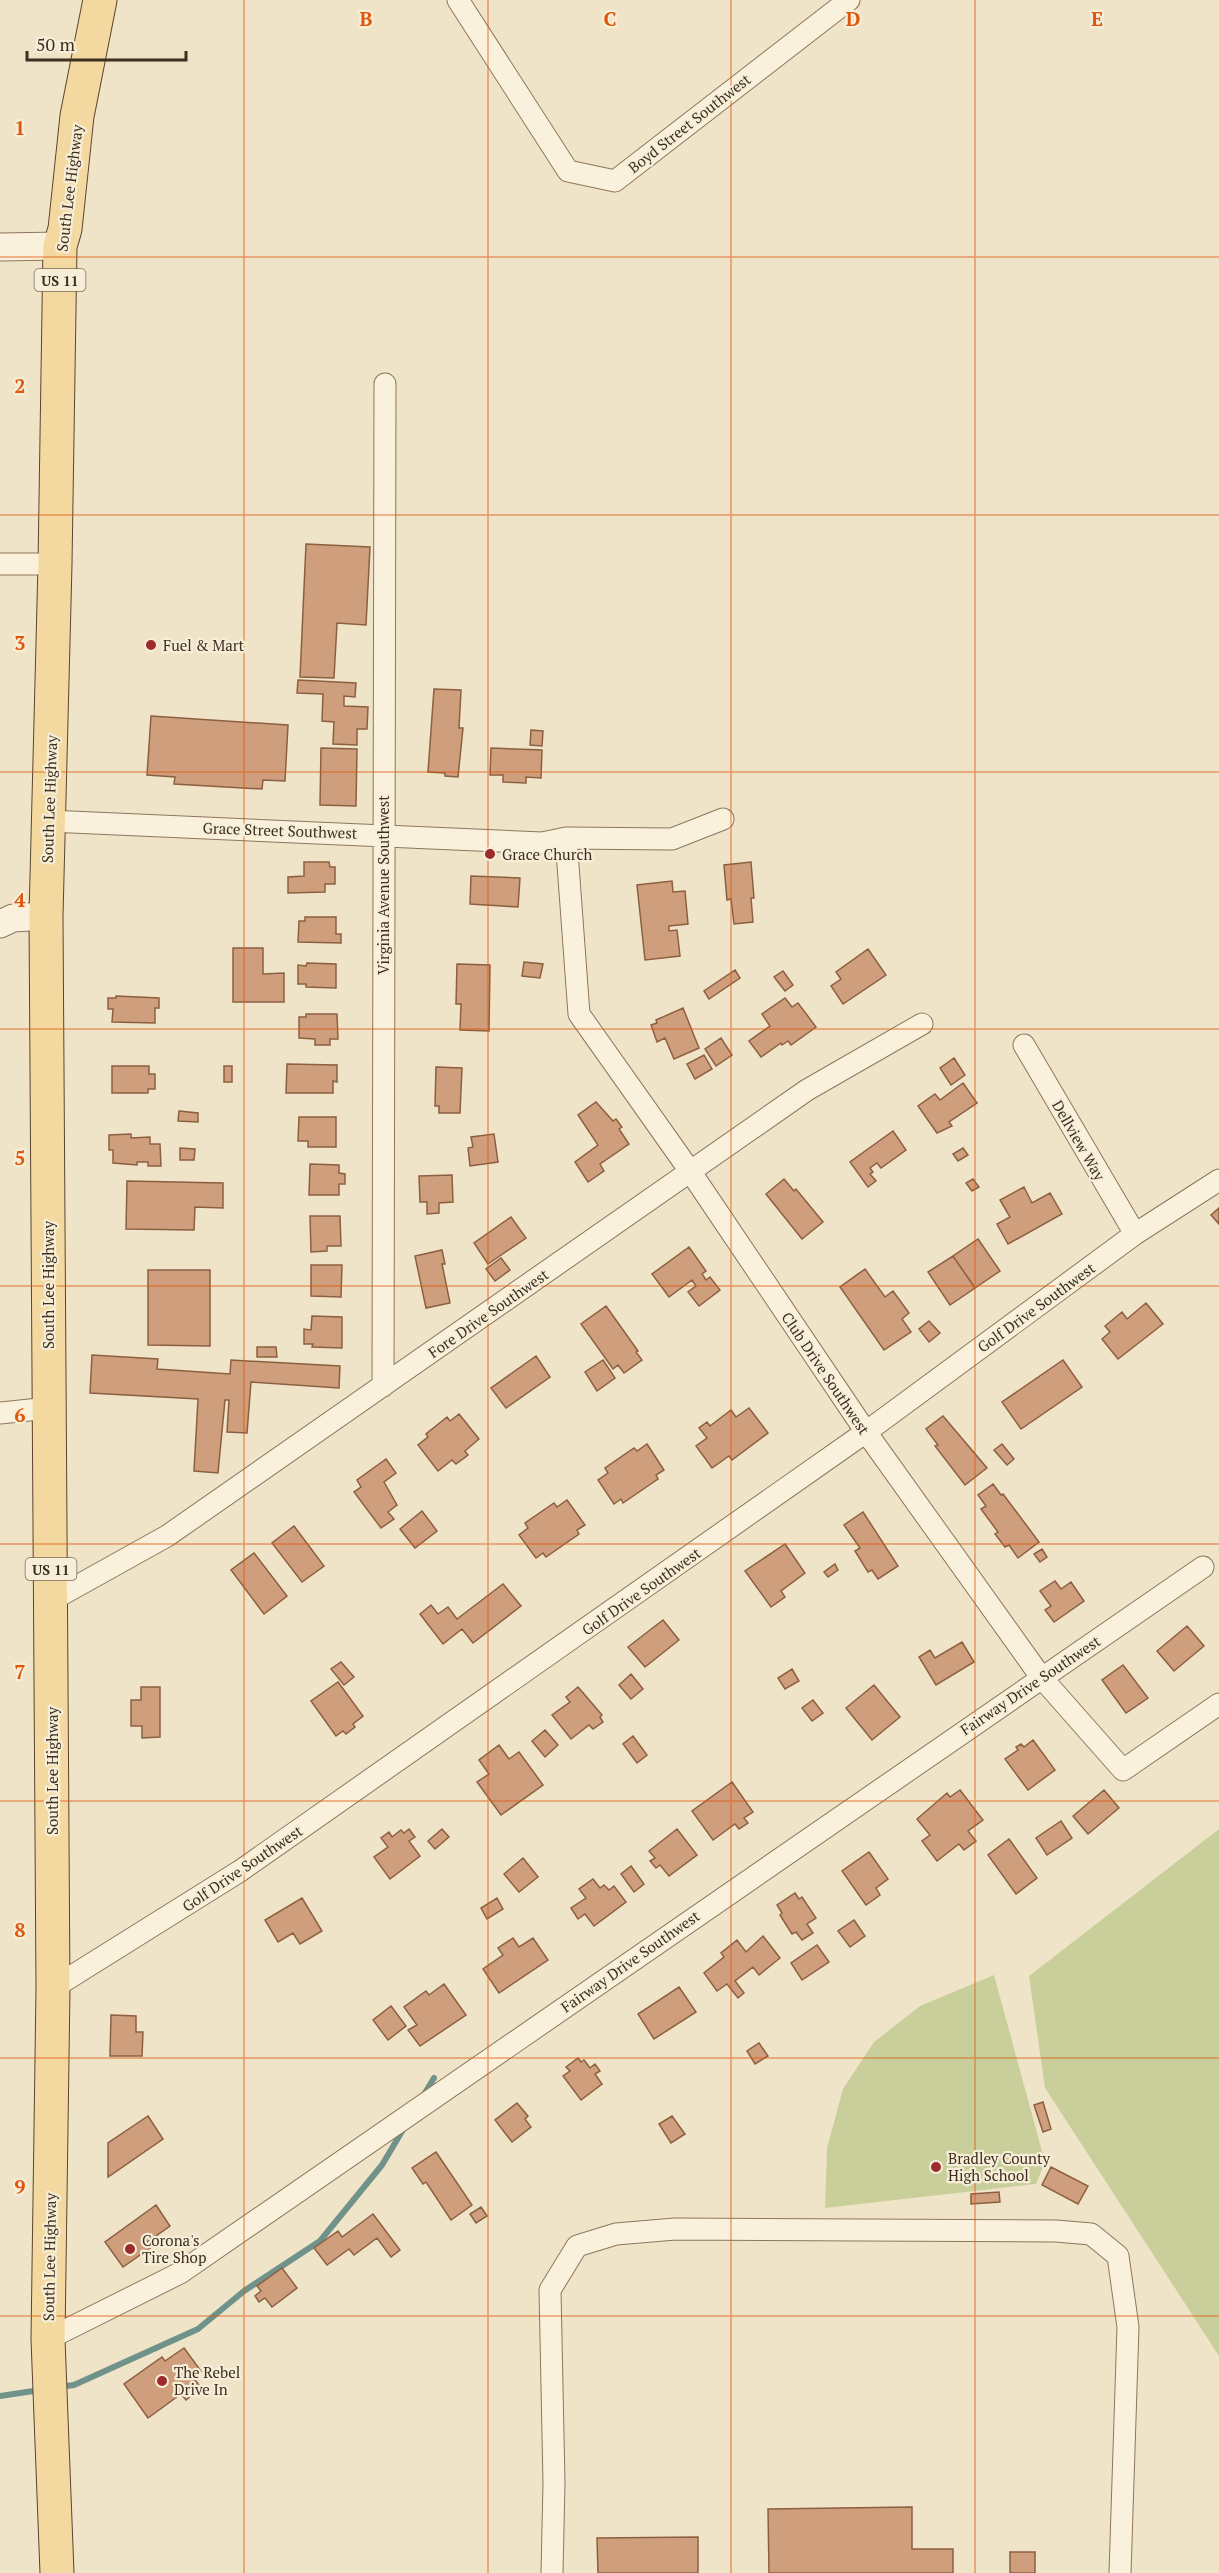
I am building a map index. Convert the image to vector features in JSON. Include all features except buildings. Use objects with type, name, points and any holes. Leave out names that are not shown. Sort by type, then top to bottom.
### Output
[{"type":"main road","name":"South Lee Highway","points":[[57,2573],[48,2339],[53,1988],[46,916],[56,564],[60,246],[65,229],[77,116],[100,0]]},
{"type":"street","name":"Boyd Street Southwest","points":[[458,0],[568,171],[615,181],[849,0]]},
{"type":"street","points":[[0,247],[60,246]]},
{"type":"street","name":"Virginia Avenue Southwest","points":[[383,1386],[382,835],[385,384]]},
{"type":"street","points":[[0,564],[56,564]]},
{"type":"street","name":"Grace Street Southwest","points":[[49,820],[542,843],[566,838],[672,839],[723,819]]},
{"type":"street","name":"Club Drive Southwest","points":[[566,838],[579,1014],[690,1171],[866,1432],[1041,1677],[1123,1770],[1219,1704]]},
{"type":"street","points":[[0,924],[13,918],[46,916]]},
{"type":"street","name":"Fore Drive Southwest","points":[[52,1599],[167,1536],[807,1090],[922,1024]]},
{"type":"street","name":"Dellview Way","points":[[1024,1045],[1135,1234]]},
{"type":"street","name":"Golf Drive Southwest","points":[[53,1988],[250,1864],[866,1432],[1135,1234],[1219,1180]]},
{"type":"street","points":[[0,1413],[49,1408]]},
{"type":"street","name":"Fairway Drive Southwest","points":[[48,2339],[180,2273],[1203,1567]]},
{"type":"street","points":[[552,2573],[554,2483],[550,2290],[577,2246],[616,2234],[675,2229],[1056,2230],[1091,2234],[1118,2256],[1128,2327],[1120,2573]]},
{"type":"green space","points":[[1219,1829],[1219,2356],[1045,2088],[1029,1976]]},
{"type":"green space","points":[[994,1975],[1045,2162],[1036,2184],[825,2208],[827,2148],[843,2089],[874,2042],[920,2006]]},
{"type":"waterway","points":[[423,2096],[434,2078]]},
{"type":"waterway","points":[[59,2387],[74,2385],[198,2329],[244,2291],[320,2241],[382,2165],[404,2128]]},
{"type":"waterway","points":[[0,2396],[40,2390]]},
{"type":"place","name":"Fuel & Mart","points":[[151,645]]},
{"type":"place","name":"Grace Church","points":[[490,854]]},
{"type":"place","name":"Bradley County High School","points":[[936,2167]]},
{"type":"place","name":"Corona's Tire Shop","points":[[130,2249]]},
{"type":"place","name":"The Rebel Drive In","points":[[162,2381]]}]
